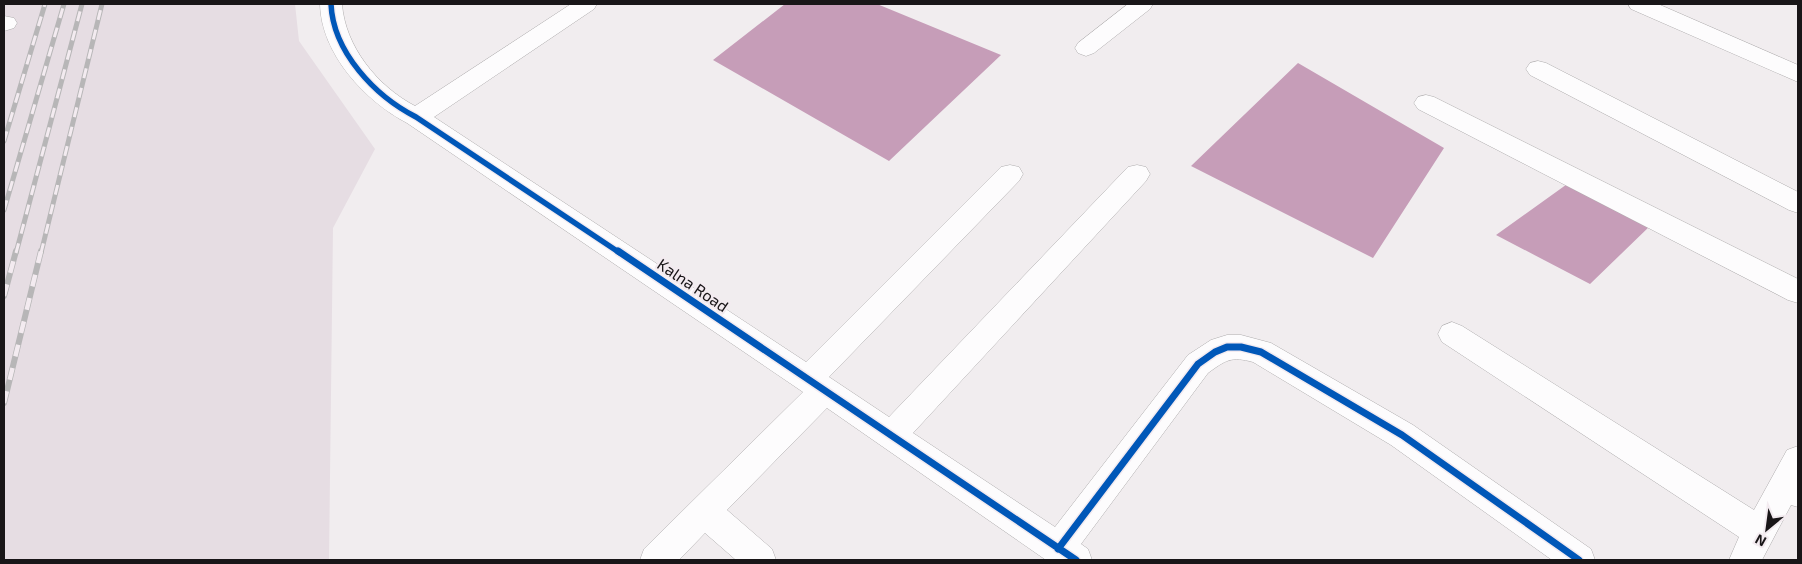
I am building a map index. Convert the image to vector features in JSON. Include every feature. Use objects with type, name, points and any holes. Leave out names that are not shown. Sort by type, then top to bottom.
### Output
[{"type":"street","name":"Kalna Road","points":[[331,4],[334,31],[350,58],[378,91],[394,105],[416,117],[634,262],[815,386],[1067,554]]},
{"type":"street","points":[[416,117],[586,4]]},
{"type":"street","points":[[1086,48],[1142,4]]},
{"type":"street","points":[[1639,4],[1798,74]]},
{"type":"street","points":[[1538,69],[1798,203]]},
{"type":"street","points":[[1426,103],[1798,292]]},
{"type":"street","points":[[656,560],[704,511],[815,386],[1010,174]]},
{"type":"street","points":[[890,436],[1137,174]]},
{"type":"street","points":[[1452,334],[1760,532]]},
{"type":"street","points":[[1067,554],[1198,364],[1218,349],[1237,345],[1261,352],[1402,435],[1579,560]]},
{"type":"street","points":[[1745,560],[1760,532],[1790,490],[1798,460]]},
{"type":"street","points":[[704,511],[760,560]]},
{"type":"shaded area","points":[[4,4],[295,4],[299,41],[375,149],[333,228],[329,560],[4,560]]},
{"type":"shaded area","points":[[785,4],[877,4],[1001,55],[889,161],[713,60]]},
{"type":"shaded area","points":[[1298,63],[1444,148],[1373,258],[1191,166]]},
{"type":"shaded area","points":[[1570,182],[1651,225],[1590,284],[1496,235]]},
{"type":"railway","points":[[4,141],[45,4]]},
{"type":"railway","points":[[4,210],[64,4]]},
{"type":"railway","points":[[16,253],[82,4]]},
{"type":"railway","points":[[41,253],[102,4]]},
{"type":"railway","points":[[4,296],[16,251]]},
{"type":"railway","points":[[4,403],[41,251]]},
{"type":"cycle path","points":[[331,4],[331,17],[342,45],[361,72],[393,104],[416,117],[634,262],[1076,560]]},
{"type":"cycle path","points":[[1058,549],[1198,364],[1215,352],[1234,346],[1261,352],[1402,435],[1579,560]]}]
